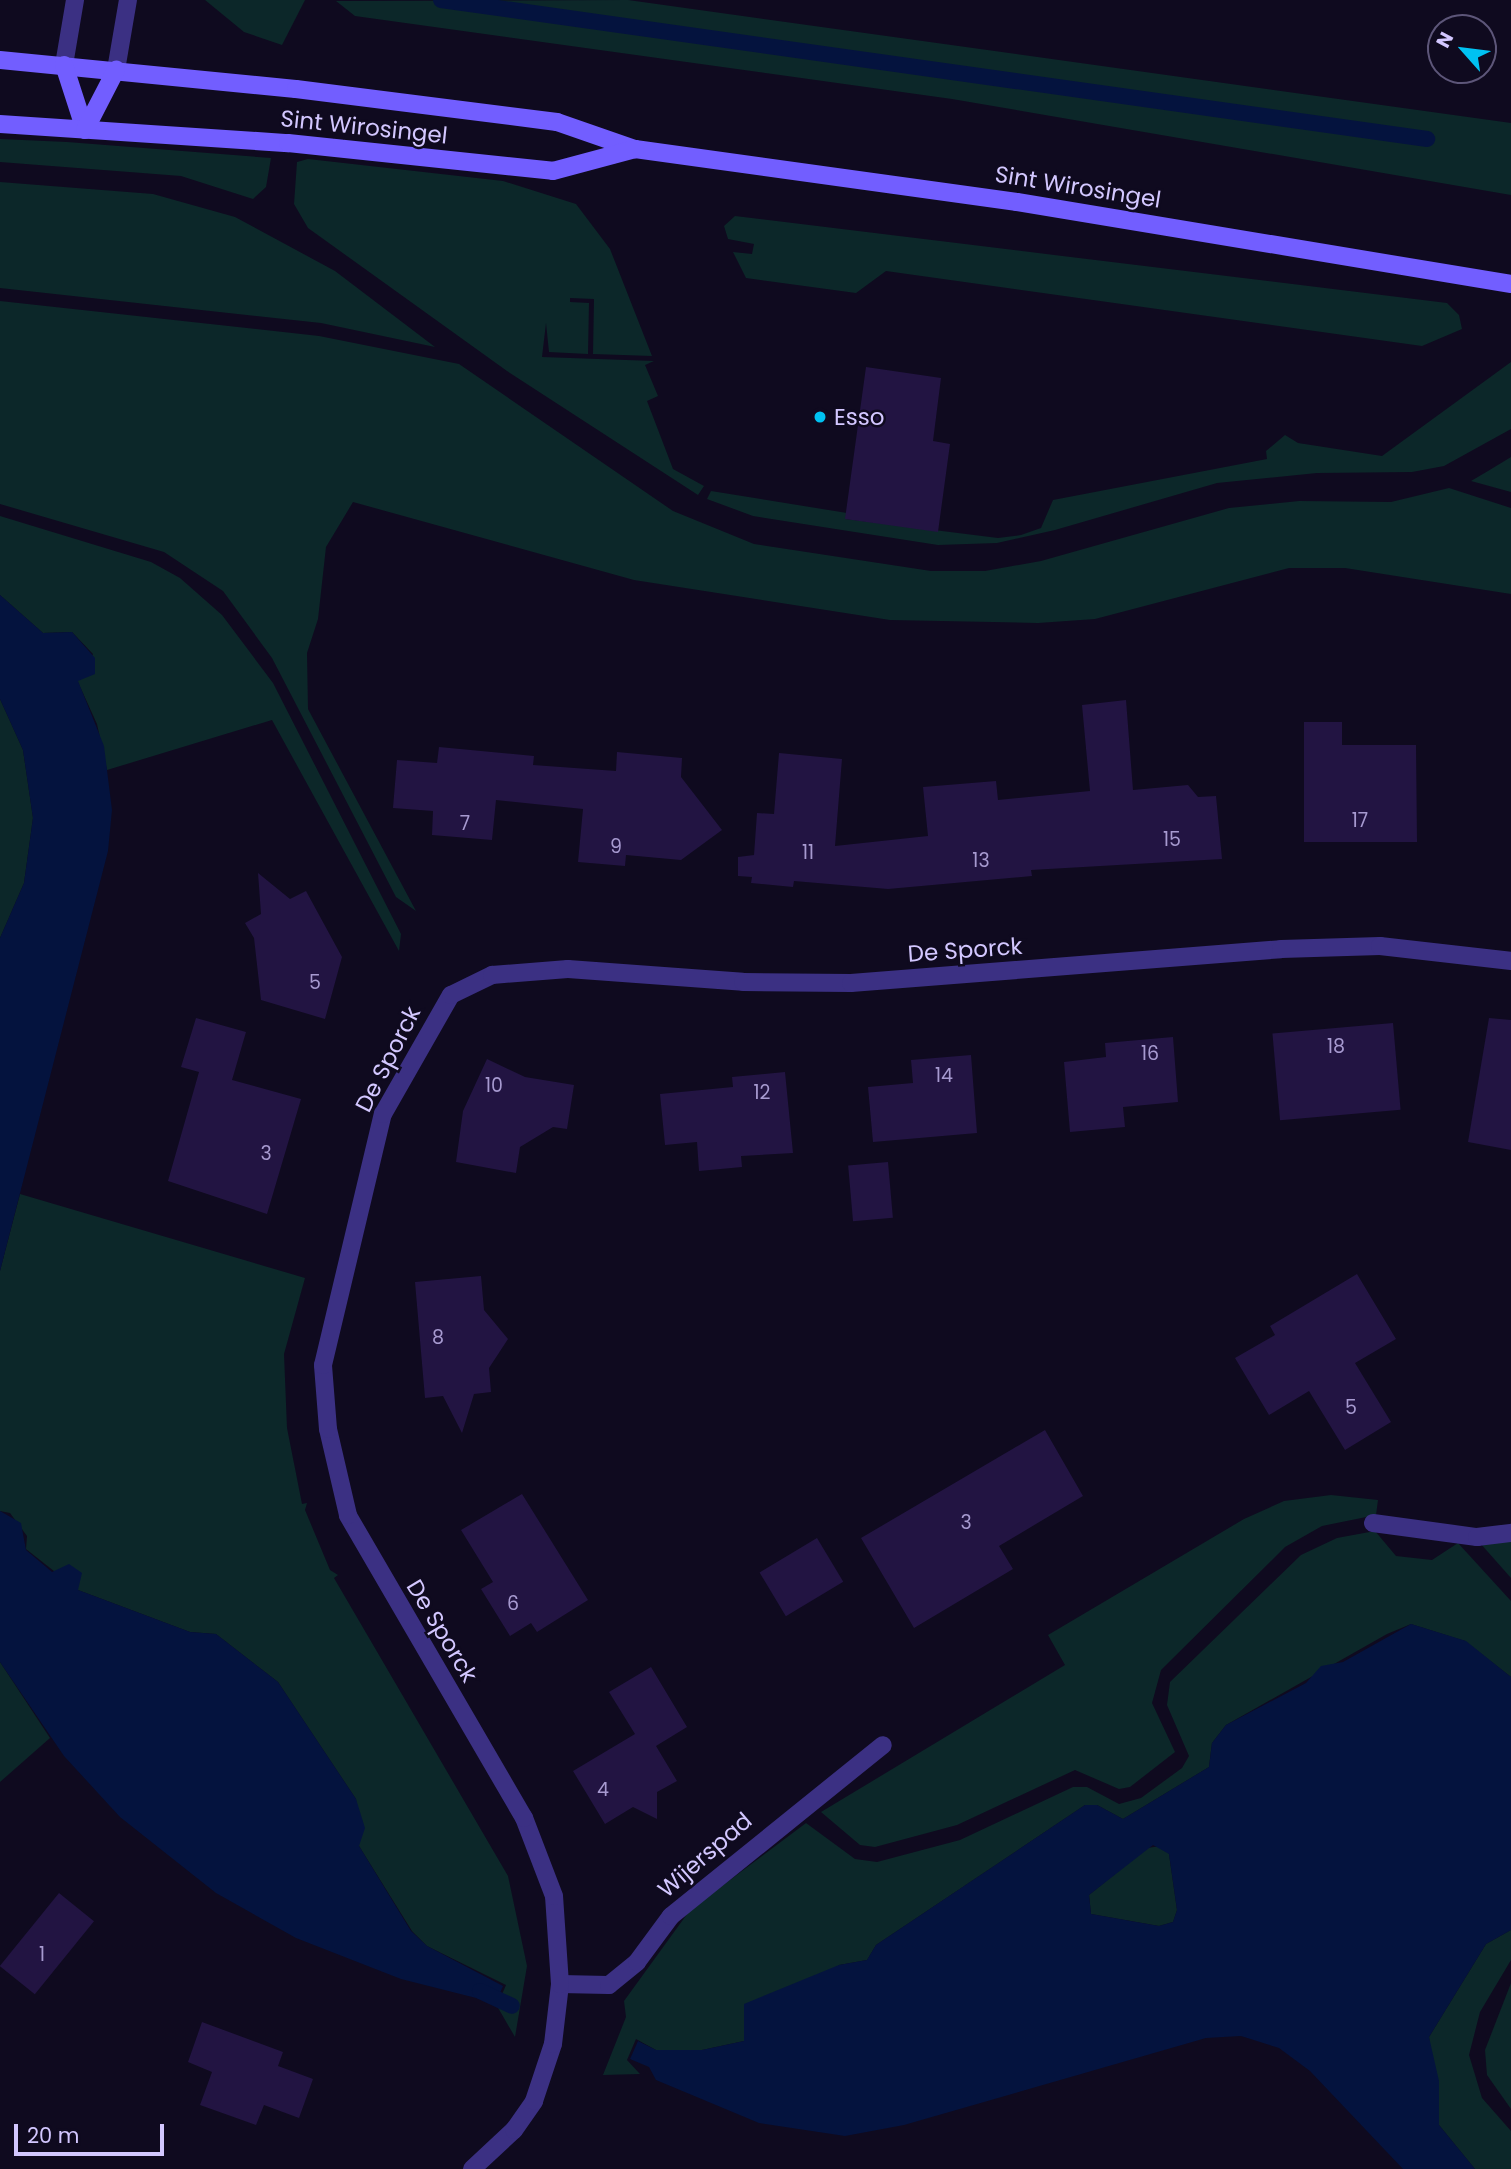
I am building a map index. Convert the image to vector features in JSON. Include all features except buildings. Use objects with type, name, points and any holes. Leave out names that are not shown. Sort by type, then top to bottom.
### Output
[{"type":"main road","name":"Sint Wirosingel","points":[[0,60],[116,70],[557,122],[635,149],[1017,202],[1511,284]]},
{"type":"main road","points":[[64,65],[85,130]]},
{"type":"main road","points":[[85,130],[116,70]]},
{"type":"main road","name":"Sint Wirosingel","points":[[0,124],[553,171],[635,149]]},
{"type":"street","points":[[64,65],[75,0]]},
{"type":"street","points":[[116,70],[128,0]]},
{"type":"street","name":"De Sporck","points":[[472,2169],[514,2130],[534,2101],[553,2044],[560,1984],[554,1896],[524,1818],[348,1515],[328,1429],[323,1365],[383,1114],[451,995],[492,975],[568,969],[743,982],[851,983],[1281,949],[1380,946],[1511,961]]},
{"type":"street","points":[[1373,1523],[1477,1537],[1511,1533]]},
{"type":"street","name":"Wijerspad","points":[[560,1984],[609,1985],[637,1962],[671,1916],[883,1745]]},
{"type":"green space","points":[[205,0],[305,0],[282,45],[244,32]]},
{"type":"green space","points":[[628,0],[1511,123],[1511,195],[952,99],[355,16],[336,1]]},
{"type":"green space","points":[[0,139],[271,158],[266,187],[253,199],[181,176],[0,162]]},
{"type":"green space","points":[[308,159],[503,181],[576,204],[610,249],[652,356],[593,354],[594,299],[570,298],[570,302],[589,303],[588,354],[549,352],[546,323],[542,357],[654,361],[645,365],[658,396],[647,401],[673,469],[704,486],[698,495],[507,371],[308,228],[294,204],[297,162]]},
{"type":"green space","points":[[0,182],[153,194],[235,217],[335,271],[435,347],[321,323],[0,288]]},
{"type":"green space","points":[[735,216],[1447,303],[1459,315],[1462,329],[1422,346],[886,271],[856,293],[746,278],[733,252],[752,254],[754,244],[728,239],[724,226]]},
{"type":"green space","points":[[0,301],[319,336],[459,364],[673,511],[754,544],[931,571],[985,571],[1041,561],[1229,508],[1299,501],[1391,502],[1449,488],[1511,508],[1511,594],[1345,568],[1289,568],[1095,619],[1038,623],[890,620],[634,580],[353,502],[326,547],[318,619],[307,653],[308,709],[416,911],[396,897],[272,658],[223,591],[164,552],[0,504]]},
{"type":"green space","points":[[1511,362],[1511,429],[1444,466],[1412,472],[1317,473],[1217,483],[1055,530],[997,543],[938,545],[753,516],[707,499],[711,491],[847,513],[846,519],[998,538],[1021,535],[1041,528],[1053,500],[1267,459],[1266,451],[1285,435],[1298,443],[1382,456]]},
{"type":"green space","points":[[1511,457],[1511,492],[1471,481],[1488,471]]},
{"type":"green space","points":[[0,516],[151,562],[180,578],[222,615],[273,683],[401,934],[399,951],[272,720],[107,770],[97,724],[77,680],[93,654],[72,632],[43,633],[0,595]]},
{"type":"green space","points":[[0,699],[23,750],[33,818],[24,883],[0,938]]},
{"type":"green space","points":[[20,1194],[305,1278],[284,1354],[287,1428],[302,1504],[307,1503],[305,1510],[330,1570],[338,1575],[334,1578],[508,1876],[527,1966],[515,2037],[497,2006],[506,1985],[427,1946],[412,1931],[359,1846],[356,1799],[278,1682],[216,1634],[190,1632],[78,1590],[26,1549],[27,1536],[10,1513],[0,1511],[0,1271]]},
{"type":"green space","points":[[1331,1495],[1378,1500],[1376,1515],[1322,1526],[1285,1547],[1161,1670],[1152,1703],[1175,1752],[1130,1787],[1119,1789],[1075,1770],[957,1825],[875,1847],[860,1845],[821,1812],[1065,1665],[1048,1635],[1244,1519],[1284,1501]]},
{"type":"green space","points":[[1375,1531],[1396,1556],[1432,1560],[1458,1543],[1511,1601],[1511,1677],[1465,1641],[1411,1624],[1387,1634],[1226,1725],[1212,1743],[1209,1767],[1123,1819],[1097,1805],[1085,1805],[876,1945],[867,1960],[839,1965],[744,2041],[702,2050],[656,2050],[636,2039],[627,2060],[640,2074],[603,2075],[626,2017],[624,2001],[690,1910],[806,1823],[855,1859],[877,1862],[960,1840],[1073,1787],[1087,1787],[1119,1804],[1141,1798],[1182,1768],[1189,1756],[1167,1705],[1170,1682],[1301,1555],[1337,1538]]},
{"type":"green space","points":[[1511,1540],[1511,1578],[1480,1543]]},
{"type":"green space","points":[[0,1662],[50,1738],[0,1782]]},
{"type":"green space","points":[[1161,1846],[1169,1854],[1177,1910],[1173,1922],[1159,1926],[1091,1914],[1089,1895],[1147,1848]]},
{"type":"green space","points":[[1511,1930],[1511,1960],[1480,2012],[1469,2055],[1482,2098],[1511,2131],[1511,2169],[1475,2169],[1439,2125],[1429,2037],[1486,1944]]},
{"type":"green space","points":[[1511,1983],[1511,2109],[1487,2075],[1485,2050]]},
{"type":"water","points":[[0,595],[43,633],[72,632],[95,658],[95,674],[78,681],[104,746],[112,810],[108,851],[0,1271],[0,938],[24,883],[33,818],[23,750],[0,699]]},
{"type":"water","points":[[0,1511],[21,1523],[26,1550],[52,1572],[69,1564],[82,1573],[78,1590],[190,1632],[216,1634],[278,1682],[356,1799],[365,1828],[359,1846],[411,1931],[427,1946],[503,1986],[496,2003],[401,1979],[296,1938],[216,1893],[120,1817],[64,1756],[0,1662]]},
{"type":"water","points":[[1411,1624],[1466,1641],[1511,1677],[1511,1930],[1486,1944],[1429,2037],[1439,2081],[1439,2125],[1475,2169],[1403,2169],[1310,2071],[1279,2048],[1241,2036],[1206,2038],[904,2125],[845,2136],[759,2123],[656,2080],[649,2067],[630,2059],[638,2041],[656,2050],[702,2050],[744,2041],[744,2004],[839,1965],[867,1960],[876,1945],[1085,1805],[1097,1805],[1123,1819],[1209,1767],[1212,1743],[1226,1725],[1306,1683],[1321,1666],[1343,1662]],"holes":[[[1153,1845],[1169,1854],[1177,1910],[1173,1922],[1159,1926],[1091,1914],[1089,1895]]]},
{"type":"waterway","points":[[441,0],[1427,139]]},
{"type":"waterway","points":[[480,1991],[512,2006]]},
{"type":"place","name":"Esso","points":[[820,417]]}]
